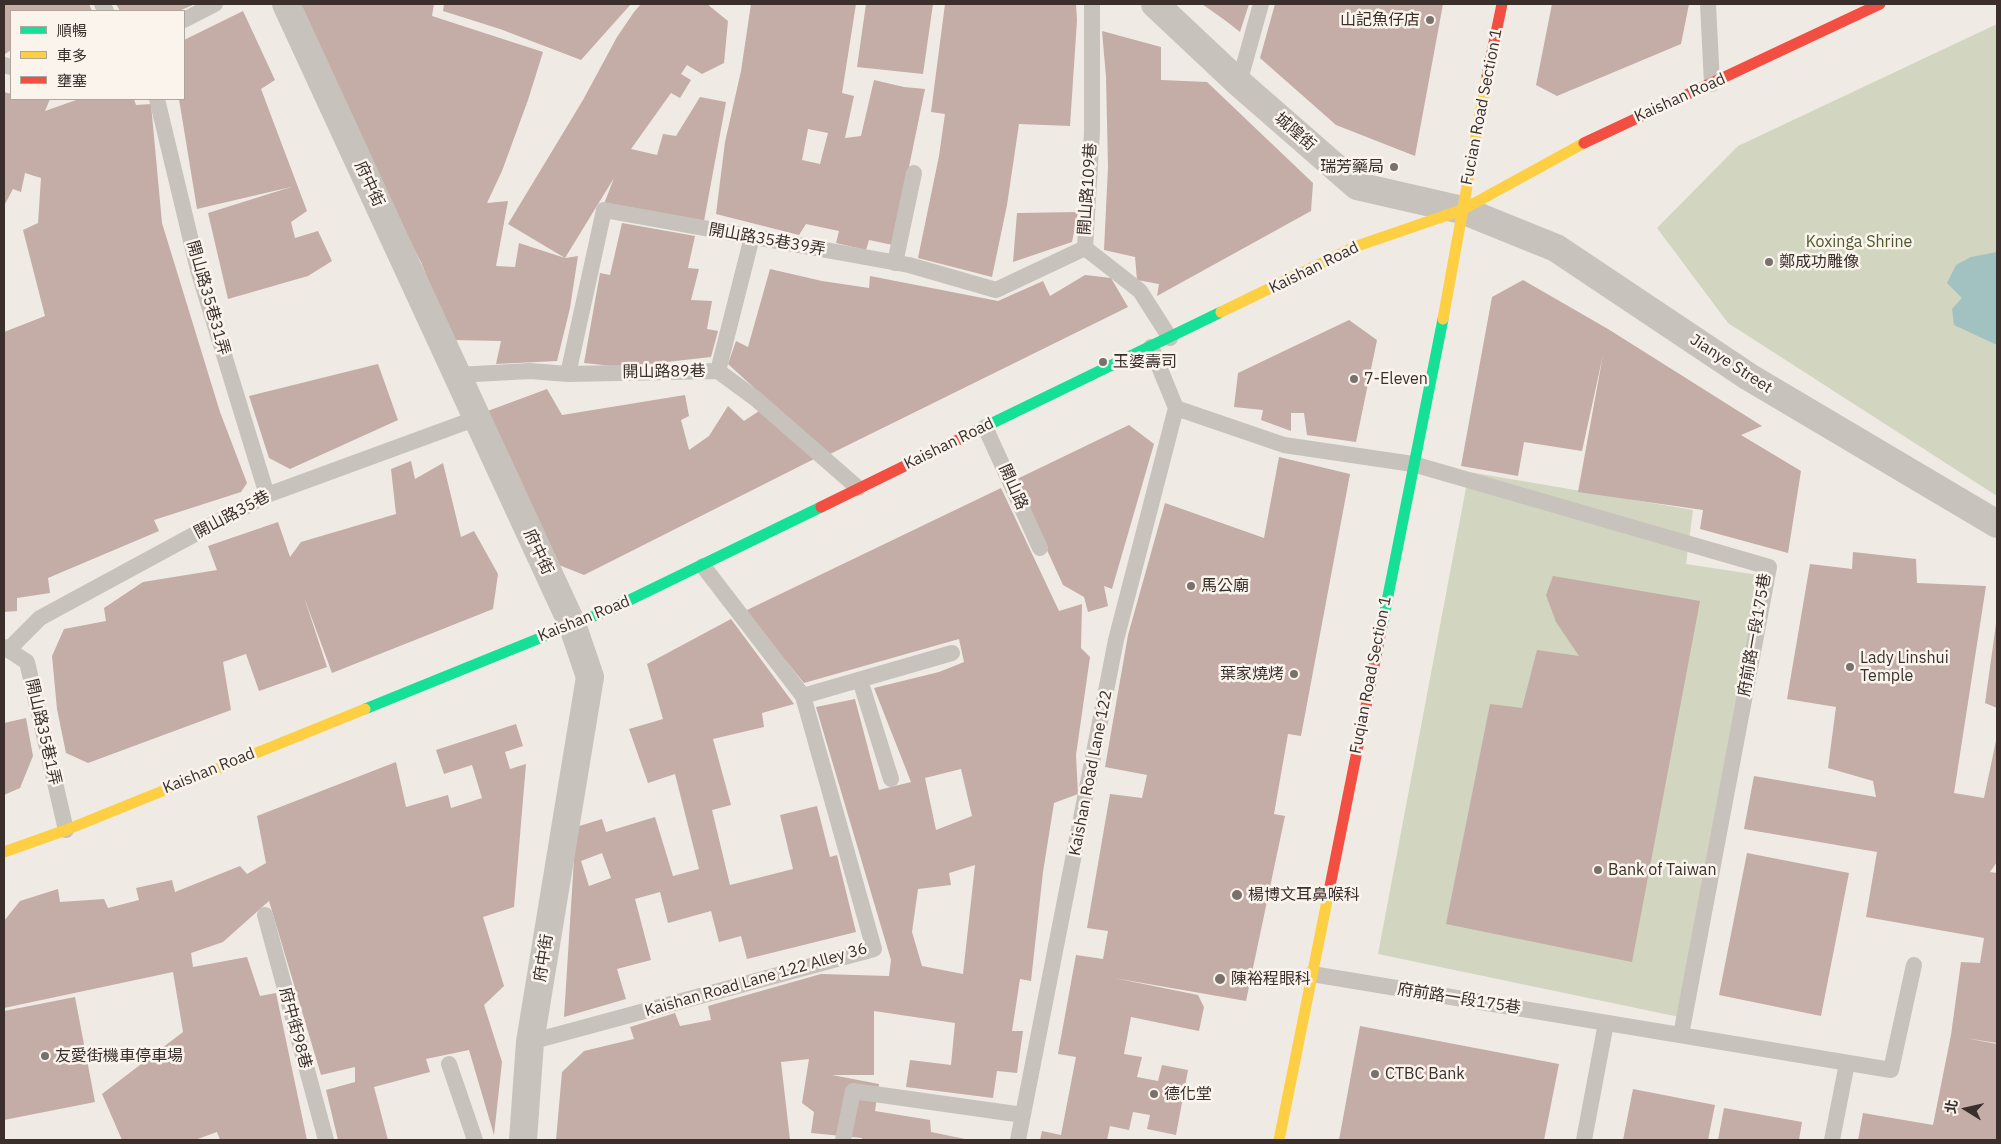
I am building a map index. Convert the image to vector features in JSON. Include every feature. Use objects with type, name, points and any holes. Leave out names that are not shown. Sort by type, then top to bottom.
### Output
[{"type":"street","name":"府中街","points":[[286,4],[572,624],[590,677],[530,1042],[523,1140]]},
{"type":"street","name":"城隍街","points":[[1155,4],[1239,83],[1357,186],[1462,210]]},
{"type":"street","name":"Fucian Road Section 1","points":[[1462,210],[1502,4]]},
{"type":"street","name":"Kaishan Road","points":[[4,852],[66,830],[609,610],[703,566],[858,488],[1357,246],[1462,210],[1594,137],[1712,84],[1880,4]]},
{"type":"street","name":"Fuqian Road Section 1","points":[[1279,1140],[1443,319],[1462,210]]},
{"type":"street","name":"Jianye Street","points":[[1462,210],[1556,248],[1749,377],[1997,524]]},
{"type":"lane","points":[[185,19],[215,4]]},
{"type":"lane","name":"開山路109巷","points":[[1092,4],[1092,132],[1085,248],[1140,291],[1170,338]]},
{"type":"lane","points":[[1239,83],[1261,4]]},
{"type":"lane","points":[[1708,4],[1712,84]]},
{"type":"lane","name":"開山路35巷31弄","points":[[157,100],[198,270],[267,495]]},
{"type":"lane","points":[[895,263],[914,173]]},
{"type":"lane","name":"開山路35巷39弄","points":[[568,374],[604,210],[895,263],[996,290],[1085,248]]},
{"type":"lane","points":[[718,371],[752,237]]},
{"type":"lane","points":[[1151,347],[1176,408],[1284,445],[1413,464]]},
{"type":"lane","name":"開山路89巷","points":[[457,375],[530,372],[568,374],[718,371],[762,405],[858,488]]},
{"type":"lane","name":"Kaishan Road Lane 122","points":[[1018,1140],[1116,640],[1176,408]]},
{"type":"lane","name":"開山路35巷","points":[[6,649],[40,618],[267,495],[477,418]]},
{"type":"lane","name":"開山路","points":[[985,427],[1040,548]]},
{"type":"lane","name":"府前路一段175巷","points":[[1413,464],[1769,566],[1681,1036]]},
{"type":"lane","name":"Kaishan Road Lane 122 Alley 36","points":[[530,1042],[874,949],[803,696],[703,566]]},
{"type":"lane","name":"開山路35巷1弄","points":[[6,649],[27,662],[66,830]]},
{"type":"lane","points":[[803,696],[952,653]]},
{"type":"lane","points":[[860,680],[891,779]]},
{"type":"lane","name":"府中街98巷","points":[[265,915],[326,1140]]},
{"type":"lane","name":"府前路一段175巷","points":[[1312,974],[1891,1070],[1914,965]]},
{"type":"lane","points":[[1584,1140],[1606,1023]]},
{"type":"lane","points":[[1832,1140],[1847,1063]]},
{"type":"lane","points":[[449,1064],[475,1140]]},
{"type":"lane","points":[[843,1140],[853,1092],[1023,1115]]},
{"type":"green space","name":"Koxinga Shrine","points":[[1997,24],[1997,496],[1728,323],[1657,228],[1738,146]]},
{"type":"green space","points":[[1469,472],[1693,510],[1686,564],[1765,576],[1684,1018],[1378,954]]},
{"type":"water","points":[[1997,252],[1997,345],[1954,325],[1952,309],[1962,298],[1947,283],[1956,265],[1971,257]]},
{"type":"building","points":[[4,4],[89,4],[92,10],[10,10],[10,51],[5,54]]},
{"type":"building","points":[[116,4],[195,4],[181,10],[119,10]]},
{"type":"building","points":[[295,4],[434,4],[432,16],[543,52],[502,171],[487,203],[508,201],[496,266],[515,267],[519,243],[565,258],[578,256],[570,308],[557,361],[496,364],[501,341],[452,340],[421,262],[388,200]]},
{"type":"building","points":[[444,4],[631,4],[581,60],[500,29],[443,11]]},
{"type":"building","points":[[641,4],[707,4],[728,21],[724,63],[702,74],[687,65],[681,74],[691,80],[680,98],[671,93],[631,149],[657,155],[663,134],[676,136],[700,97],[726,102],[704,221],[604,204],[614,178],[565,258],[508,224],[583,100],[617,37]]},
{"type":"building","points":[[751,4],[856,4],[842,93],[854,96],[845,138],[861,136],[874,80],[904,87],[925,89],[893,245],[869,240],[866,250],[836,243],[839,231],[806,224],[799,235],[716,214],[725,142],[741,71]],"holes":[[[808,129],[828,133],[820,164],[802,160]]]},
{"type":"building","points":[[866,4],[933,4],[923,74],[857,67]]},
{"type":"building","points":[[945,4],[1076,4],[1077,20],[1070,126],[1019,124],[1007,205],[992,277],[918,258],[939,156],[945,114],[931,112]]},
{"type":"building","points":[[1202,4],[1249,4],[1240,32],[1226,21]]},
{"type":"building","points":[[1275,4],[1443,4],[1415,156],[1336,125],[1260,58]]},
{"type":"building","points":[[1552,4],[1689,4],[1681,44],[1557,96],[1536,85]]},
{"type":"building","points":[[243,11],[275,80],[261,89],[307,211],[291,222],[295,238],[318,231],[332,261],[308,276],[228,299],[208,213],[291,187],[197,209],[179,100],[185,100],[185,40]]},
{"type":"building","points":[[1102,31],[1161,47],[1161,80],[1207,82],[1313,183],[1311,211],[1157,296],[1159,284],[1137,280],[1135,257],[1104,250],[1108,167],[1106,77]]},
{"type":"building","points":[[4,92],[10,94],[10,100],[50,100],[45,111],[76,100],[134,100],[136,105],[151,104],[162,223],[220,412],[247,483],[241,492],[154,520],[159,531],[48,578],[50,593],[17,598],[17,611],[4,612],[4,332],[45,316],[23,230],[38,223],[41,178],[25,173],[21,192],[13,189],[4,203]]},
{"type":"building","points":[[1078,212],[1072,242],[1013,262],[1017,213]]},
{"type":"building","points":[[622,223],[695,236],[688,268],[699,269],[691,300],[712,301],[707,329],[718,331],[711,357],[622,367],[584,363],[600,273],[610,275]]},
{"type":"building","points":[[770,269],[822,281],[869,288],[870,276],[998,301],[1043,281],[1050,296],[1085,275],[1111,278],[1128,307],[828,455],[728,364],[736,341],[748,347]]},
{"type":"building","points":[[1523,280],[1608,329],[1762,426],[1741,435],[1801,471],[1788,553],[1700,529],[1703,510],[1578,492],[1603,355],[1582,451],[1524,442],[1518,476],[1461,466],[1492,297]]},
{"type":"building","points":[[1349,320],[1377,340],[1356,442],[1307,435],[1304,413],[1291,413],[1291,431],[1261,420],[1263,410],[1234,407],[1238,373]]},
{"type":"building","points":[[378,364],[398,420],[290,469],[269,458],[249,396]]},
{"type":"building","points":[[547,389],[562,415],[685,395],[689,416],[681,420],[689,450],[709,436],[728,406],[744,421],[759,411],[816,458],[584,575],[554,563],[485,412]]},
{"type":"building","points":[[1129,425],[1154,444],[1112,589],[1104,586],[1108,606],[1088,612],[1084,597],[1063,585],[1015,480]]},
{"type":"building","points":[[1279,457],[1350,474],[1301,736],[1288,734],[1274,814],[1285,816],[1246,1001],[1114,978],[1198,995],[1204,1007],[1199,1031],[1131,1017],[1124,1054],[1142,1057],[1137,1077],[1158,1081],[1162,1065],[1188,1070],[1176,1135],[1147,1129],[1150,1115],[1133,1112],[1129,1130],[1110,1126],[1107,1140],[1040,1140],[1042,1131],[1061,1135],[1076,1057],[1058,1054],[1076,955],[1103,959],[1108,931],[1087,928],[1110,794],[1142,798],[1147,775],[1105,767],[1128,635],[1165,503],[1264,538]]},
{"type":"building","points":[[411,461],[415,479],[443,463],[461,537],[474,531],[498,574],[493,609],[332,673],[304,597],[327,667],[259,691],[246,654],[223,662],[231,710],[88,763],[66,753],[57,709],[52,656],[64,629],[106,621],[104,608],[143,582],[217,570],[208,546],[278,522],[290,557],[301,542],[396,514],[391,469]]},
{"type":"building","points":[[1001,488],[1059,611],[1082,604],[1081,648],[1090,657],[1076,755],[1078,794],[1054,803],[1043,872],[1031,981],[1020,979],[1012,1031],[1023,1031],[1017,1073],[997,1071],[993,1098],[906,1087],[910,1060],[951,1065],[955,1023],[874,1011],[874,1075],[832,1075],[879,1084],[875,1111],[930,1120],[931,1132],[970,1140],[862,1140],[862,1138],[811,1133],[814,1112],[802,1103],[809,1059],[781,1062],[790,1140],[556,1140],[562,1072],[584,1051],[634,1039],[630,1027],[675,1013],[680,1026],[711,1020],[708,1006],[821,974],[889,976],[891,960],[816,707],[855,699],[879,790],[911,782],[874,688],[939,672],[964,662],[959,639],[804,683],[745,611]],"holes":[[[961,769],[972,816],[936,830],[925,778]],[[975,865],[963,974],[922,966],[912,932],[918,889],[951,885],[949,873]]]},
{"type":"building","points":[[1853,552],[1916,559],[1917,583],[1986,586],[1954,793],[1984,798],[1997,736],[1997,862],[1990,872],[1997,873],[1997,1043],[1965,1038],[1997,1044],[1997,1140],[1858,1140],[1863,1113],[1933,1125],[1951,1035],[1961,962],[1980,963],[1984,938],[1866,917],[1877,852],[1744,829],[1754,776],[1876,797],[1873,781],[1828,768],[1836,707],[1787,699],[1810,564],[1852,569]]},
{"type":"building","points":[[1553,576],[1700,601],[1632,962],[1446,924],[1490,704],[1522,708],[1537,650],[1579,656],[1556,622],[1546,595]]},
{"type":"building","points":[[731,619],[794,704],[762,713],[764,727],[713,739],[731,805],[712,810],[730,885],[793,869],[780,815],[817,806],[830,857],[837,855],[856,932],[747,959],[741,936],[719,942],[711,911],[668,923],[660,892],[635,899],[651,960],[617,969],[626,999],[564,1017],[576,827],[602,819],[606,832],[655,817],[673,876],[699,869],[675,774],[648,783],[629,729],[663,719],[647,664]],"holes":[[[602,853],[611,878],[589,886],[581,861]]]},
{"type":"building","points":[[1997,624],[1997,708],[1985,703]]},
{"type":"building","points":[[26,718],[33,756],[20,788],[4,795],[4,723]]},
{"type":"building","points":[[516,724],[523,746],[505,752],[510,769],[526,764],[514,907],[483,917],[504,986],[484,1005],[502,1062],[494,1135],[469,1050],[426,1059],[430,1072],[374,1087],[388,1140],[338,1140],[326,1090],[355,1082],[355,1067],[321,1075],[269,901],[223,942],[191,953],[193,967],[247,957],[260,996],[276,993],[307,1140],[220,1140],[217,1132],[195,1140],[122,1140],[102,1094],[183,1032],[173,972],[4,1008],[4,921],[20,901],[58,889],[60,902],[104,899],[108,908],[139,900],[136,888],[172,880],[175,892],[240,866],[247,874],[266,863],[257,816],[396,762],[406,807],[448,795],[451,808],[482,798],[472,765],[444,774],[436,750]]},
{"type":"building","points":[[1747,853],[1849,873],[1821,1016],[1719,995]]},
{"type":"building","name":"友愛街機車停車場","points":[[75,997],[95,1102],[4,1120],[4,1011]]},
{"type":"building","points":[[1360,1026],[1559,1064],[1544,1140],[1339,1140]]},
{"type":"building","points":[[1633,1089],[1715,1105],[1708,1140],[1623,1140]]},
{"type":"building","points":[[1724,1108],[1802,1122],[1799,1140],[1718,1140]]},
{"type":"traffic: fast","points":[[976,431],[1221,312]]},
{"type":"traffic: fast","points":[[1381,631],[1443,319]]},
{"type":"traffic: fast","points":[[365,709],[609,610],[821,507]]},
{"type":"traffic: slow","points":[[1443,319],[1487,76]]},
{"type":"traffic: slow","points":[[1221,312],[1357,246],[1462,210],[1584,143]]},
{"type":"traffic: slow","points":[[4,852],[66,830],[365,709]]},
{"type":"traffic: slow","points":[[1279,1140],[1330,886]]},
{"type":"traffic: jam","points":[[1487,76],[1502,4]]},
{"type":"traffic: jam","points":[[1584,143],[1880,4]]},
{"type":"traffic: jam","points":[[821,507],[976,431]]},
{"type":"traffic: jam","points":[[1330,886],[1381,631]]},
{"type":"place","name":"山記魚仔店","points":[[1430,20]]},
{"type":"place","name":"瑞芳藥局","points":[[1394,167]]},
{"type":"place","name":"鄭成功雕像","points":[[1769,262]]},
{"type":"place","name":"玉婆壽司","points":[[1103,362]]},
{"type":"place","name":"7-Eleven","points":[[1354,379]]},
{"type":"place","name":"馬公廟","points":[[1191,586]]},
{"type":"place","name":"Lady Linshui Temple","points":[[1850,667]]},
{"type":"place","name":"葉家燒烤","points":[[1294,674]]},
{"type":"place","name":"Bank of Taiwan","points":[[1598,870]]},
{"type":"place","name":"楊博文耳鼻喉科","points":[[1237,895]]},
{"type":"place","name":"陳裕程眼科","points":[[1220,979]]},
{"type":"place","name":"友愛街機車停車場","points":[[45,1056]]},
{"type":"place","name":"CTBC Bank","points":[[1375,1074]]},
{"type":"place","name":"德化堂","points":[[1154,1094]]}]
